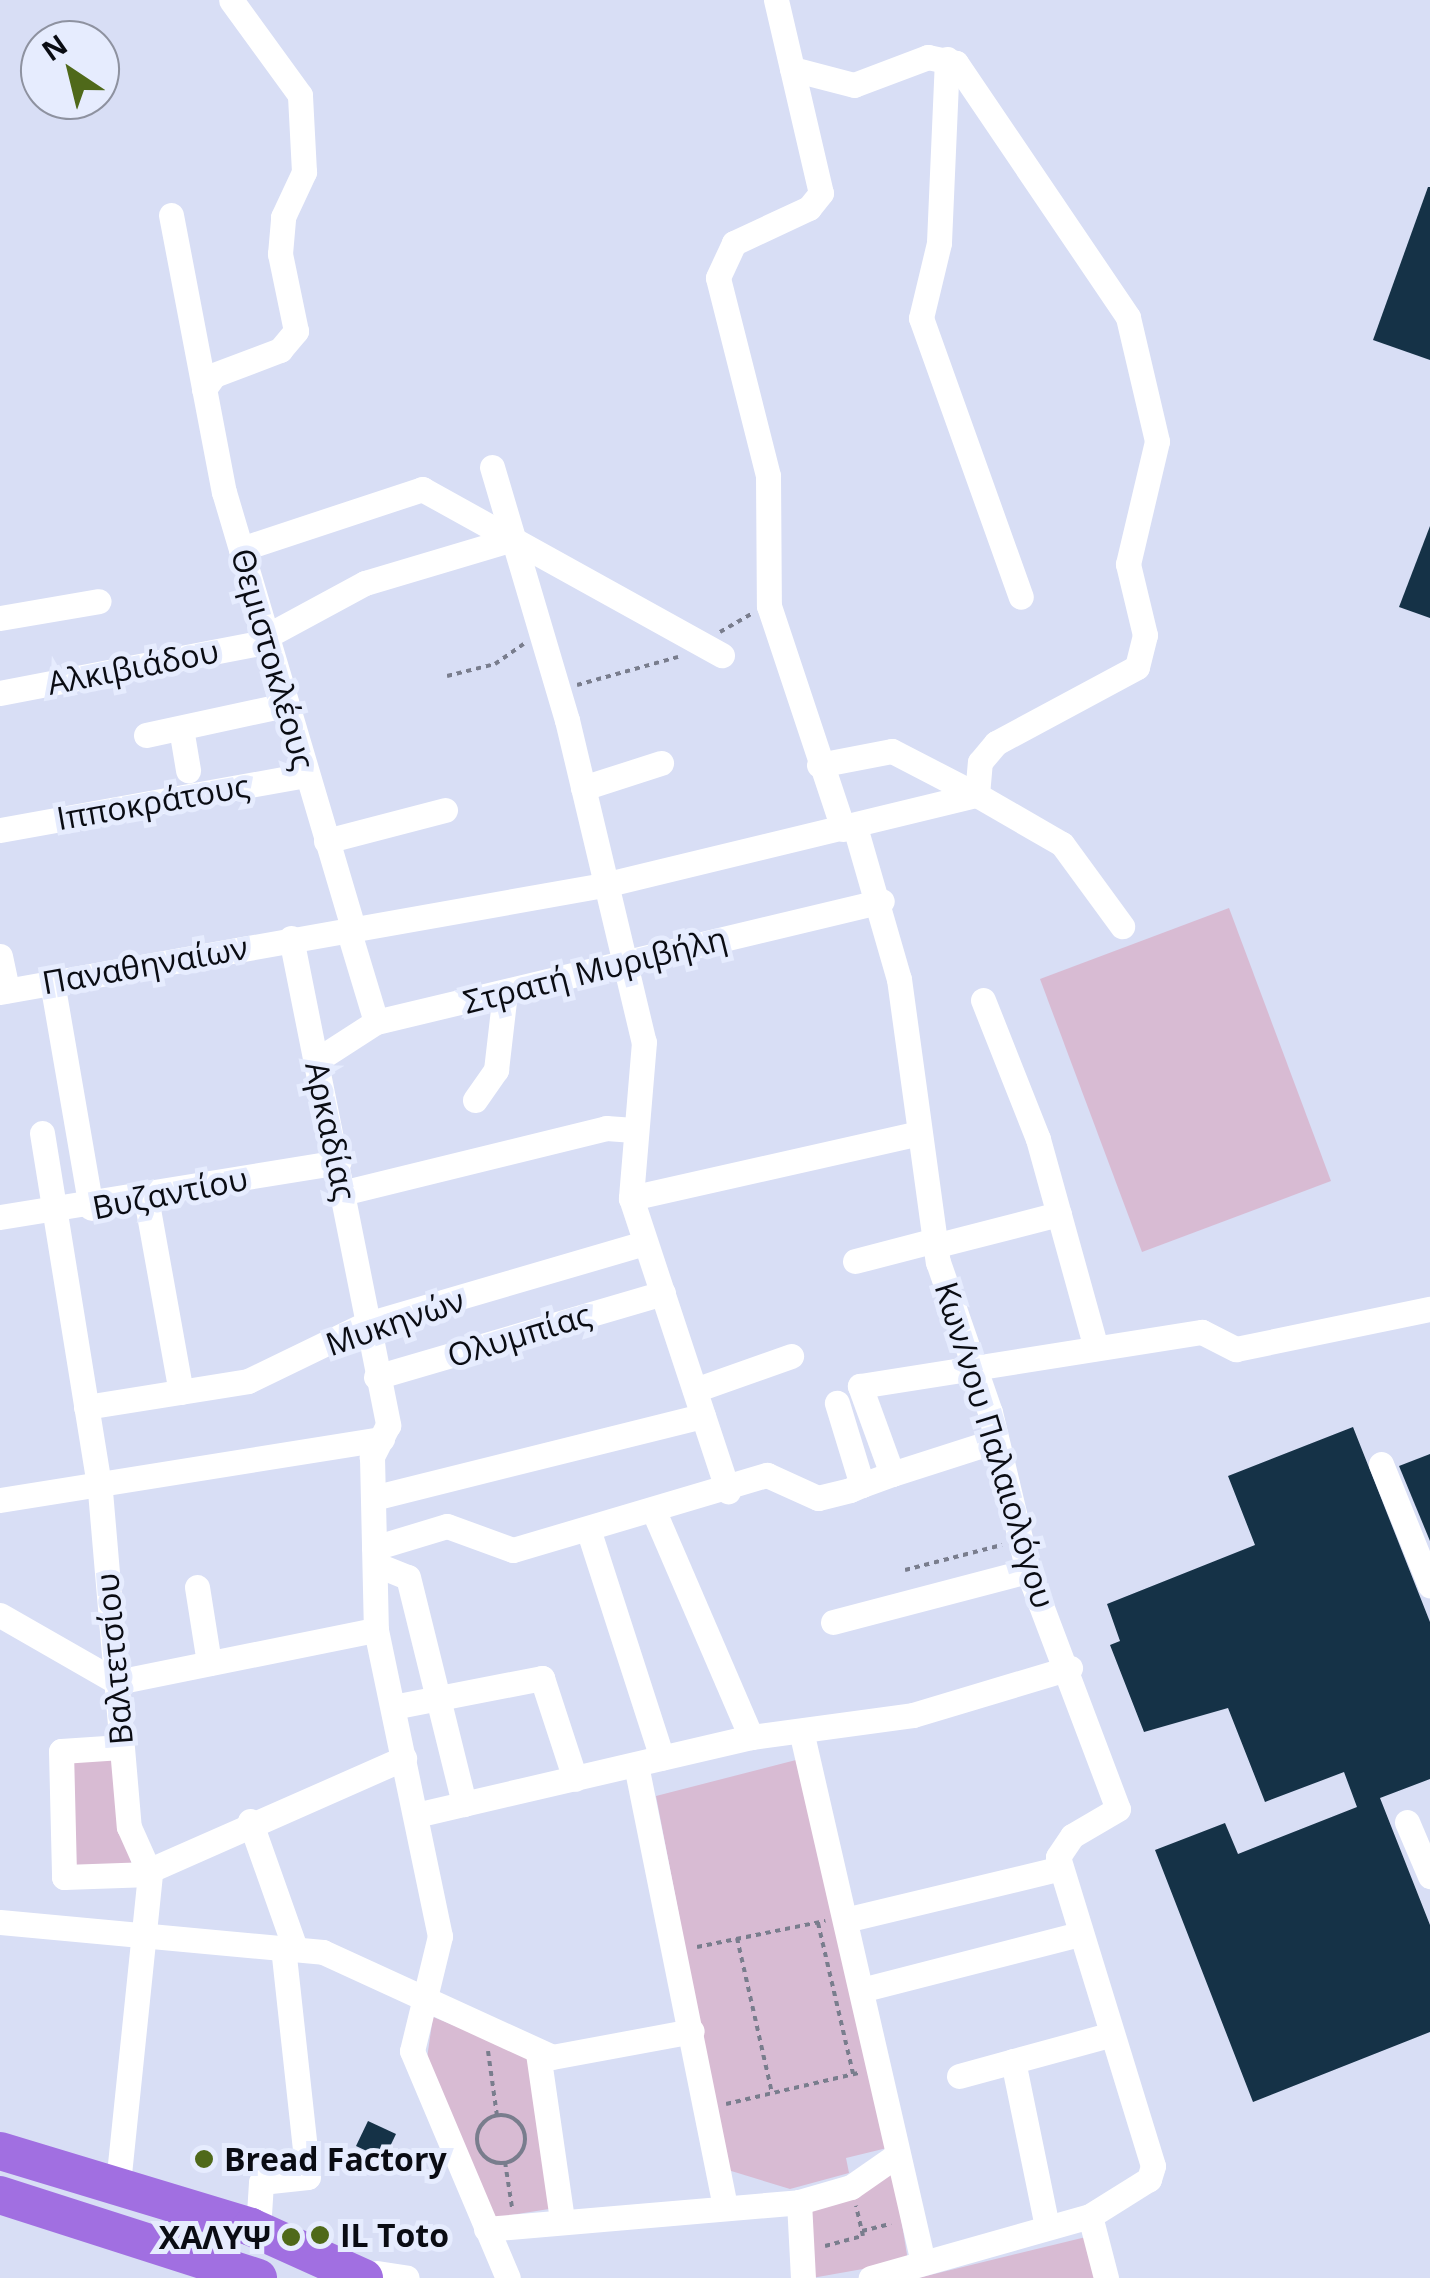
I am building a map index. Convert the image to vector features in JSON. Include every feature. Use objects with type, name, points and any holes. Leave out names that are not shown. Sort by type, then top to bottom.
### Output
[{"type":"highway","points":[[0,2151],[118,2182],[258,2230],[370,2276]]},
{"type":"highway","points":[[0,2196],[258,2278]]},
{"type":"street","points":[[204,389],[214,375],[280,350],[296,331],[280,254],[284,217],[304,172],[300,94],[230,0]]},
{"type":"street","points":[[776,0],[792,69],[854,85],[947,59]]},
{"type":"street","points":[[947,59],[939,242],[921,318],[1021,597]]},
{"type":"street","points":[[947,59],[963,70],[1128,317],[1156,440],[1128,564],[1141,661],[1123,679],[996,742],[980,762],[977,795]]},
{"type":"street","name":"Κων/νου Παλαιολόγου","points":[[792,69],[821,194],[734,242],[718,274],[768,476],[769,606],[819,766],[882,900],[933,1244],[974,1362],[1028,1571],[1070,1668],[1118,1808],[1062,1844],[1060,1868]]},
{"type":"street","name":"Θεμιστοκλέους","points":[[171,215],[204,389],[241,550],[376,1022]]},
{"type":"street","points":[[492,467],[558,688],[644,1042],[631,1198],[728,1492]]},
{"type":"street","points":[[241,550],[413,488],[514,538],[722,655]]},
{"type":"street","name":"Αλκιβιάδου","points":[[0,693],[266,640],[365,582],[514,538]]},
{"type":"street","points":[[0,618],[99,601]]},
{"type":"street","points":[[146,735],[285,705]]},
{"type":"street","points":[[181,728],[188,770]]},
{"type":"street","points":[[819,766],[892,751],[977,795],[1062,844],[1122,926]]},
{"type":"street","points":[[583,788],[661,763]]},
{"type":"street","name":"Ιπποκράτους","points":[[0,830],[306,774]]},
{"type":"street","name":"Παναθηναίων","points":[[3,991],[604,885],[977,795]]},
{"type":"street","points":[[326,842],[445,810]]},
{"type":"street","name":"Στρατή Μυριβήλη","points":[[317,1060],[376,1022],[882,900]]},
{"type":"street","name":"Αρκαδίας","points":[[291,938],[346,1192],[364,1325],[376,1378],[382,1439],[372,1458],[376,1630],[440,1936],[422,2000],[416,2070],[508,2278]]},
{"type":"street","points":[[0,956],[3,991]]},
{"type":"street","points":[[52,982],[91,1208]]},
{"type":"street","points":[[475,1100],[496,1070],[504,992]]},
{"type":"street","points":[[984,1000],[1059,1214],[1096,1348]]},
{"type":"street","points":[[346,1192],[606,1128],[634,1130]]},
{"type":"street","name":"Βαλτετσίου","points":[[42,1133],[100,1491],[129,1827],[149,1873],[149,1931],[118,2182]]},
{"type":"street","points":[[631,1198],[914,1134]]},
{"type":"street","name":"Βυζαντίου","points":[[0,1217],[54,1215],[339,1162]]},
{"type":"street","points":[[146,1198],[181,1392]]},
{"type":"street","points":[[855,1260],[1059,1214]]},
{"type":"street","name":"Μυκηνών","points":[[86,1408],[248,1381],[364,1325],[644,1243]]},
{"type":"street","name":"Ολυμπίας","points":[[376,1378],[662,1292]]},
{"type":"street","points":[[892,1474],[860,1386],[974,1362],[1202,1332],[1236,1349],[1430,1309]]},
{"type":"street","points":[[695,1390],[791,1356]]},
{"type":"street","points":[[837,1403],[862,1485]]},
{"type":"street","points":[[373,1498],[703,1416]]},
{"type":"street","points":[[0,1500],[100,1491],[382,1439]]},
{"type":"street","points":[[374,1556],[434,1526],[513,1550],[655,1514],[728,1492],[767,1475],[818,1498],[995,1441]]},
{"type":"street","points":[[1380,1464],[1430,1585]]},
{"type":"street","points":[[655,1514],[751,1737]]},
{"type":"street","points":[[590,1532],[662,1758]]},
{"type":"street","points":[[374,1556],[408,1576],[464,1804]]},
{"type":"street","points":[[833,1622],[1028,1571]]},
{"type":"street","points":[[196,1586],[209,1664]]},
{"type":"street","points":[[0,1615],[117,1682],[376,1630]]},
{"type":"street","points":[[416,1815],[751,1737],[802,1734],[932,1710],[1070,1668]]},
{"type":"street","points":[[392,1707],[438,1696],[548,1681],[574,1779]]},
{"type":"street","points":[[802,1734],[922,2258]]},
{"type":"street","points":[[121,1747],[61,1751],[64,1877],[149,1873],[250,1821],[404,1758]]},
{"type":"street","points":[[636,1765],[677,1950],[724,2202]]},
{"type":"street","points":[[250,1821],[289,1947],[308,2177],[262,2182],[258,2230]]},
{"type":"street","points":[[1407,1822],[1430,1876]]},
{"type":"street","points":[[844,1919],[1060,1868],[1153,2166],[1132,2192],[1090,2216],[922,2258],[873,2278]]},
{"type":"street","points":[[0,1922],[149,1931],[289,1947],[378,1972],[422,2000],[484,2024],[538,2053],[568,2056],[692,2032]]},
{"type":"street","points":[[861,1990],[1079,1934]]},
{"type":"street","points":[[960,2076],[1109,2035]]},
{"type":"street","points":[[538,2053],[562,2219]]},
{"type":"street","points":[[1013,2061],[1046,2228]]},
{"type":"street","points":[[486,2228],[724,2202],[799,2202],[851,2187],[897,2155]]},
{"type":"street","points":[[799,2202],[804,2278]]},
{"type":"street","points":[[1090,2216],[1106,2278]]},
{"type":"street","points":[[370,2276],[407,2278]]},
{"type":"path","points":[[446,676],[498,663],[541,631]]},
{"type":"path","points":[[558,688],[660,667]]},
{"type":"path","points":[[905,1570],[1020,1540]]},
{"type":"path","points":[[677,1950],[844,1919]]},
{"type":"path","points":[[818,1922],[853,2074]]},
{"type":"path","points":[[738,1938],[772,2094]]},
{"type":"path","points":[[484,2024],[497,2116]]},
{"type":"path","points":[[707,2109],[879,2068]]},
{"type":"path","points":[[497,2116],[476,2134],[480,2152],[505,2162]]},
{"type":"path","points":[[497,2116],[524,2127],[526,2143],[505,2162]]},
{"type":"path","points":[[505,2162],[515,2225]]},
{"type":"path","points":[[851,2187],[862,2231]]},
{"type":"path","points":[[802,2252],[913,2218]]},
{"type":"shaded area","points":[[1229,908],[1331,1181],[1142,1252],[1040,979]]},
{"type":"shaded area","points":[[114,1757],[132,1868],[70,1871],[66,1759]]},
{"type":"shaded area","points":[[796,1760],[887,2148],[846,2158],[849,2173],[790,2189],[728,2170],[656,1796]]},
{"type":"shaded area","points":[[433,2017],[528,2055],[549,2209],[493,2218],[427,2058]]},
{"type":"shaded area","points":[[893,2169],[908,2261],[812,2278],[809,2206]]},
{"type":"shaded area","points":[[1086,2237],[1096,2278],[918,2278]]},
{"type":"building","points":[[1430,187],[1430,360],[1373,340]]},
{"type":"building","points":[[1430,526],[1430,618],[1399,607]]},
{"type":"building","points":[[1353,1427],[1430,1622],[1430,1779],[1380,1798],[1430,1925],[1430,2032],[1253,2102],[1155,1850],[1225,1823],[1238,1854],[1357,1807],[1344,1772],[1265,1802],[1228,1708],[1144,1732],[1110,1645],[1120,1641],[1107,1604],[1255,1545],[1228,1476]]},
{"type":"building","points":[[1430,1454],[1430,1541],[1399,1466]]},
{"type":"building","points":[[368,2121],[396,2134],[384,2159],[356,2146]]},
{"type":"place","name":"Bread Factory","points":[[204,2159]]},
{"type":"place","name":"IL Toto","points":[[320,2235]]},
{"type":"place","name":"ΧΑΛΥΨ","points":[[291,2237]]}]
